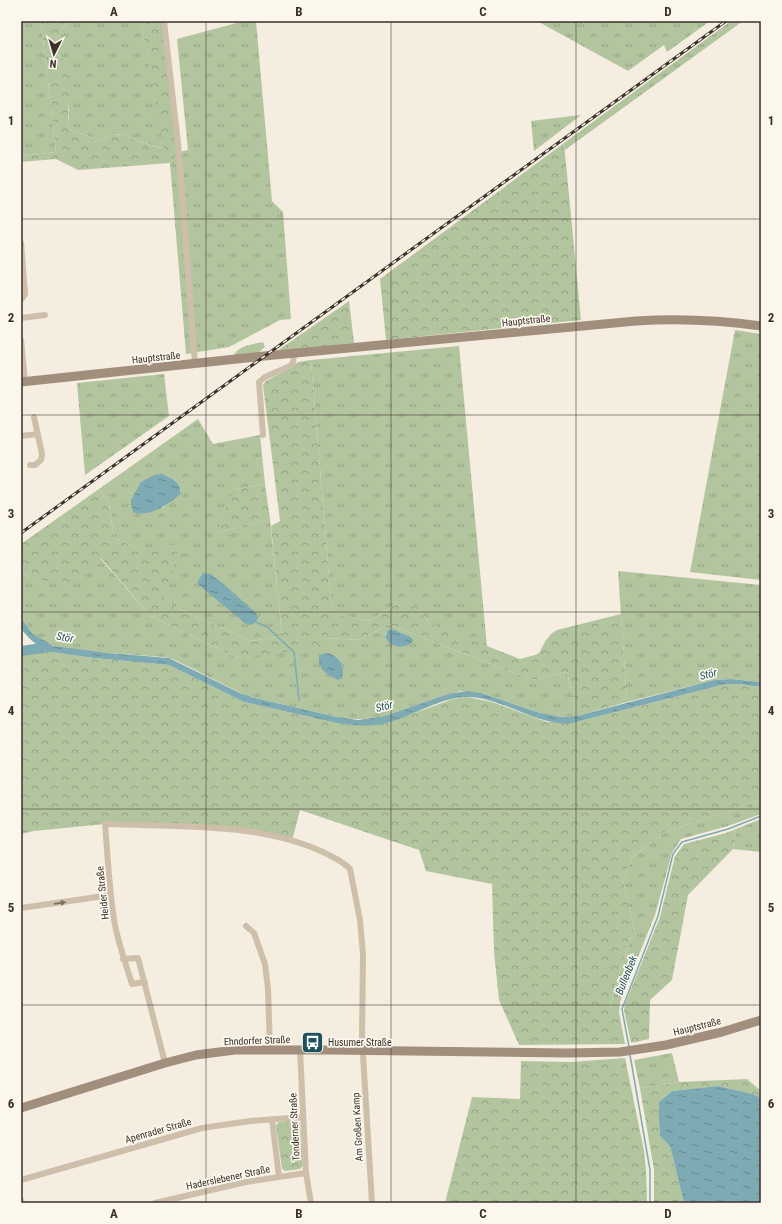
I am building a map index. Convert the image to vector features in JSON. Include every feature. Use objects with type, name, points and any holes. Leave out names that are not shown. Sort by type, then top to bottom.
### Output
[{"type":"street","points":[[164,21],[179,152],[195,364]]},
{"type":"street","points":[[21,243],[25,294],[21,300]]},
{"type":"street","points":[[21,318],[46,315]]},
{"type":"street","name":"Hauptstraße","points":[[23,382],[660,319],[709,320],[761,326]]},
{"type":"street","points":[[21,340],[23,382]]},
{"type":"street","points":[[263,435],[259,382],[265,377],[290,366],[293,363],[294,354]]},
{"type":"street","points":[[30,465],[35,465],[41,460],[42,454],[34,417]]},
{"type":"street","points":[[21,436],[38,434]]},
{"type":"street","name":"Heider Straße","points":[[145,982],[132,984],[115,926],[105,824],[220,828],[263,834],[291,840],[314,848],[345,863],[350,869],[360,920],[363,954],[363,1050]]},
{"type":"street","points":[[21,908],[111,895]]},
{"type":"street","points":[[246,926],[254,933],[265,964],[268,989],[270,1049]]},
{"type":"street","points":[[124,959],[138,958],[165,1063]]},
{"type":"street","name":"Hauptstraße","points":[[620,1052],[666,1045],[722,1032],[761,1020]]},
{"type":"street","name":"Ehndorfer Straße","points":[[21,1108],[165,1063],[196,1055],[235,1050],[363,1050],[567,1054],[620,1052]]},
{"type":"street","name":"Tonderner Straße","points":[[300,1050],[306,1173],[311,1203]]},
{"type":"street","name":"Am Großen Kamp","points":[[363,1050],[372,1203]]},
{"type":"street","name":"Apenrader Straße","points":[[21,1180],[188,1132],[224,1124],[303,1117]]},
{"type":"street","name":"Tonderner Straße","points":[[272,1119],[279,1176]]},
{"type":"street","name":"Haderslebener Straße","points":[[155,1203],[212,1189],[279,1176],[306,1173]]},
{"type":"green space","points":[[21,21],[41,21],[56,152],[21,156]]},
{"type":"green space","points":[[41,21],[70,21],[58,36],[56,48],[56,54],[66,60],[73,77],[68,110],[68,130],[89,136],[94,142],[104,139],[111,134],[125,135],[138,141],[164,149],[141,21],[164,21],[179,152],[170,163],[78,170],[56,159],[21,162],[21,156],[56,152]]},
{"type":"green space","points":[[70,21],[141,21],[165,149],[138,141],[125,135],[111,134],[104,139],[94,142],[89,136],[68,130],[69,96],[66,60],[56,54],[56,48],[58,36]]},
{"type":"green space","points":[[244,21],[256,21],[272,201],[283,212],[291,319],[280,320],[229,347],[186,354],[170,163],[179,152],[188,150],[177,39]]},
{"type":"green space","points":[[537,21],[710,21],[667,52],[664,45],[628,71]]},
{"type":"green space","points":[[731,21],[743,21],[565,150],[564,143]]},
{"type":"green space","points":[[581,115],[534,151],[531,121]]},
{"type":"green space","points":[[564,143],[581,320],[386,340],[380,279]]},
{"type":"green space","points":[[349,301],[354,343],[277,351]]},
{"type":"green space","points":[[735,330],[761,334],[761,580],[690,572]]},
{"type":"green space","points":[[263,342],[265,347],[258,353],[234,356],[238,350],[242,348]]},
{"type":"green space","points":[[459,346],[487,647],[430,624],[417,606],[398,602],[368,621],[332,613],[311,360]]},
{"type":"green space","points":[[311,360],[332,613],[368,621],[398,602],[410,600],[417,606],[430,624],[520,659],[539,653],[546,640],[557,630],[621,614],[627,702],[577,716],[567,672],[532,680],[388,624],[360,640],[325,638],[317,648],[238,658],[150,616],[101,558],[74,585],[30,578],[21,570],[21,544],[99,489],[109,504],[114,538],[143,551],[178,544],[174,568],[171,576],[163,588],[162,593],[172,606],[251,641],[282,636],[271,526],[280,521],[263,385],[266,381],[289,369],[298,362]]},
{"type":"green space","points":[[164,374],[169,416],[85,475],[77,383]]},
{"type":"green space","points":[[198,419],[213,444],[260,435],[265,484],[236,489],[217,533],[270,519],[282,636],[251,641],[172,606],[162,593],[163,588],[171,575],[176,560],[143,551],[114,538],[109,504],[99,489]],"holes":[[[162,474],[173,479],[177,483],[181,494],[162,508]]]},
{"type":"green space","points":[[265,484],[270,519],[217,533],[230,497],[236,489]]},
{"type":"green space","points":[[100,558],[150,616],[238,658],[325,638],[360,640],[388,624],[532,680],[567,672],[577,716],[551,716],[481,693],[461,691],[385,716],[364,719],[346,719],[247,696],[173,659],[62,648],[45,642],[33,634],[21,618],[21,570],[30,578]],"holes":[[[395,630],[411,637],[387,641],[385,637],[386,633]]]},
{"type":"green space","points":[[618,571],[761,585],[761,682],[731,679],[714,680],[627,702]]},
{"type":"green space","points":[[52,652],[94,658],[169,665],[244,702],[341,724],[371,725],[387,723],[453,699],[467,697],[492,702],[547,722],[580,721],[726,684],[761,687],[761,798],[745,806],[664,832],[632,858],[623,880],[634,928],[616,983],[610,1009],[619,1012],[625,1044],[519,1045],[499,1000],[494,952],[492,884],[426,871],[419,850],[300,810],[292,841],[220,828],[105,824],[34,831],[21,834],[21,654]]},
{"type":"green space","points":[[761,798],[761,814],[728,826],[681,839],[672,853],[655,915],[620,1002],[619,1012],[610,1010],[616,983],[634,928],[623,880],[632,858],[664,832],[745,806]]},
{"type":"green space","points":[[761,819],[761,852],[733,849],[736,829]]},
{"type":"green space","points":[[736,829],[733,849],[688,895],[672,980],[650,1000],[649,1039],[631,1043],[624,1010],[625,1004],[660,917],[675,856],[684,844]]},
{"type":"green space","points":[[672,1053],[679,1082],[640,1088],[634,1060]]},
{"type":"green space","points":[[625,1058],[644,1151],[647,1203],[445,1203],[472,1097],[520,1099],[521,1061],[571,1062]]},
{"type":"green space","points":[[747,1079],[761,1091],[761,1098],[753,1094],[718,1086],[672,1091],[659,1102],[660,1136],[670,1146],[683,1199],[686,1203],[654,1203],[654,1170],[640,1088],[679,1082]]},
{"type":"green space","points":[[297,1120],[300,1123],[303,1166],[300,1169],[285,1171],[282,1169],[276,1125],[279,1122]]},
{"type":"water","points":[[162,474],[173,479],[177,483],[181,494],[165,506],[152,512],[133,512],[131,500],[141,482],[154,475]]},
{"type":"water","points":[[203,573],[210,574],[220,581],[256,613],[258,618],[256,622],[251,625],[245,623],[199,585],[198,581]]},
{"type":"water","points":[[21,618],[33,634],[54,646],[108,653],[169,658],[251,697],[337,717],[358,720],[385,716],[442,696],[468,691],[481,693],[540,713],[561,717],[577,716],[714,680],[731,679],[761,682],[761,687],[726,684],[568,724],[542,720],[481,698],[468,697],[437,703],[387,723],[376,725],[341,724],[244,702],[169,665],[94,658],[52,652],[30,653],[29,647],[37,645],[21,629]]},
{"type":"water","points":[[388,630],[395,630],[411,637],[413,641],[402,647],[390,644],[385,637]]},
{"type":"water","points":[[326,653],[334,656],[340,661],[343,669],[342,678],[338,680],[330,676],[319,664],[319,655]]},
{"type":"water","points":[[718,1086],[753,1094],[761,1098],[761,1203],[686,1203],[683,1199],[670,1146],[660,1136],[659,1102],[672,1091]]},
{"type":"waterway","points":[[256,622],[267,627],[294,652],[299,700]]},
{"type":"waterway","points":[[21,651],[43,648]]},
{"type":"waterway","name":"Bullenbek","points":[[629,1047],[622,1009],[658,916],[673,854],[682,842],[728,829],[761,816]]},
{"type":"waterway","name":"Bullenbek","points":[[630,1055],[650,1170],[650,1203]]},
{"type":"railway","points":[[21,533],[726,21]]},
{"type":"place","name":"Husumer Straße","points":[[313,1042]]},
{"type":"water label","name":"Stör","points":[[65,637]]},
{"type":"water label","name":"Stör","points":[[708,674]]},
{"type":"water label","name":"Stör","points":[[384,706]]}]
